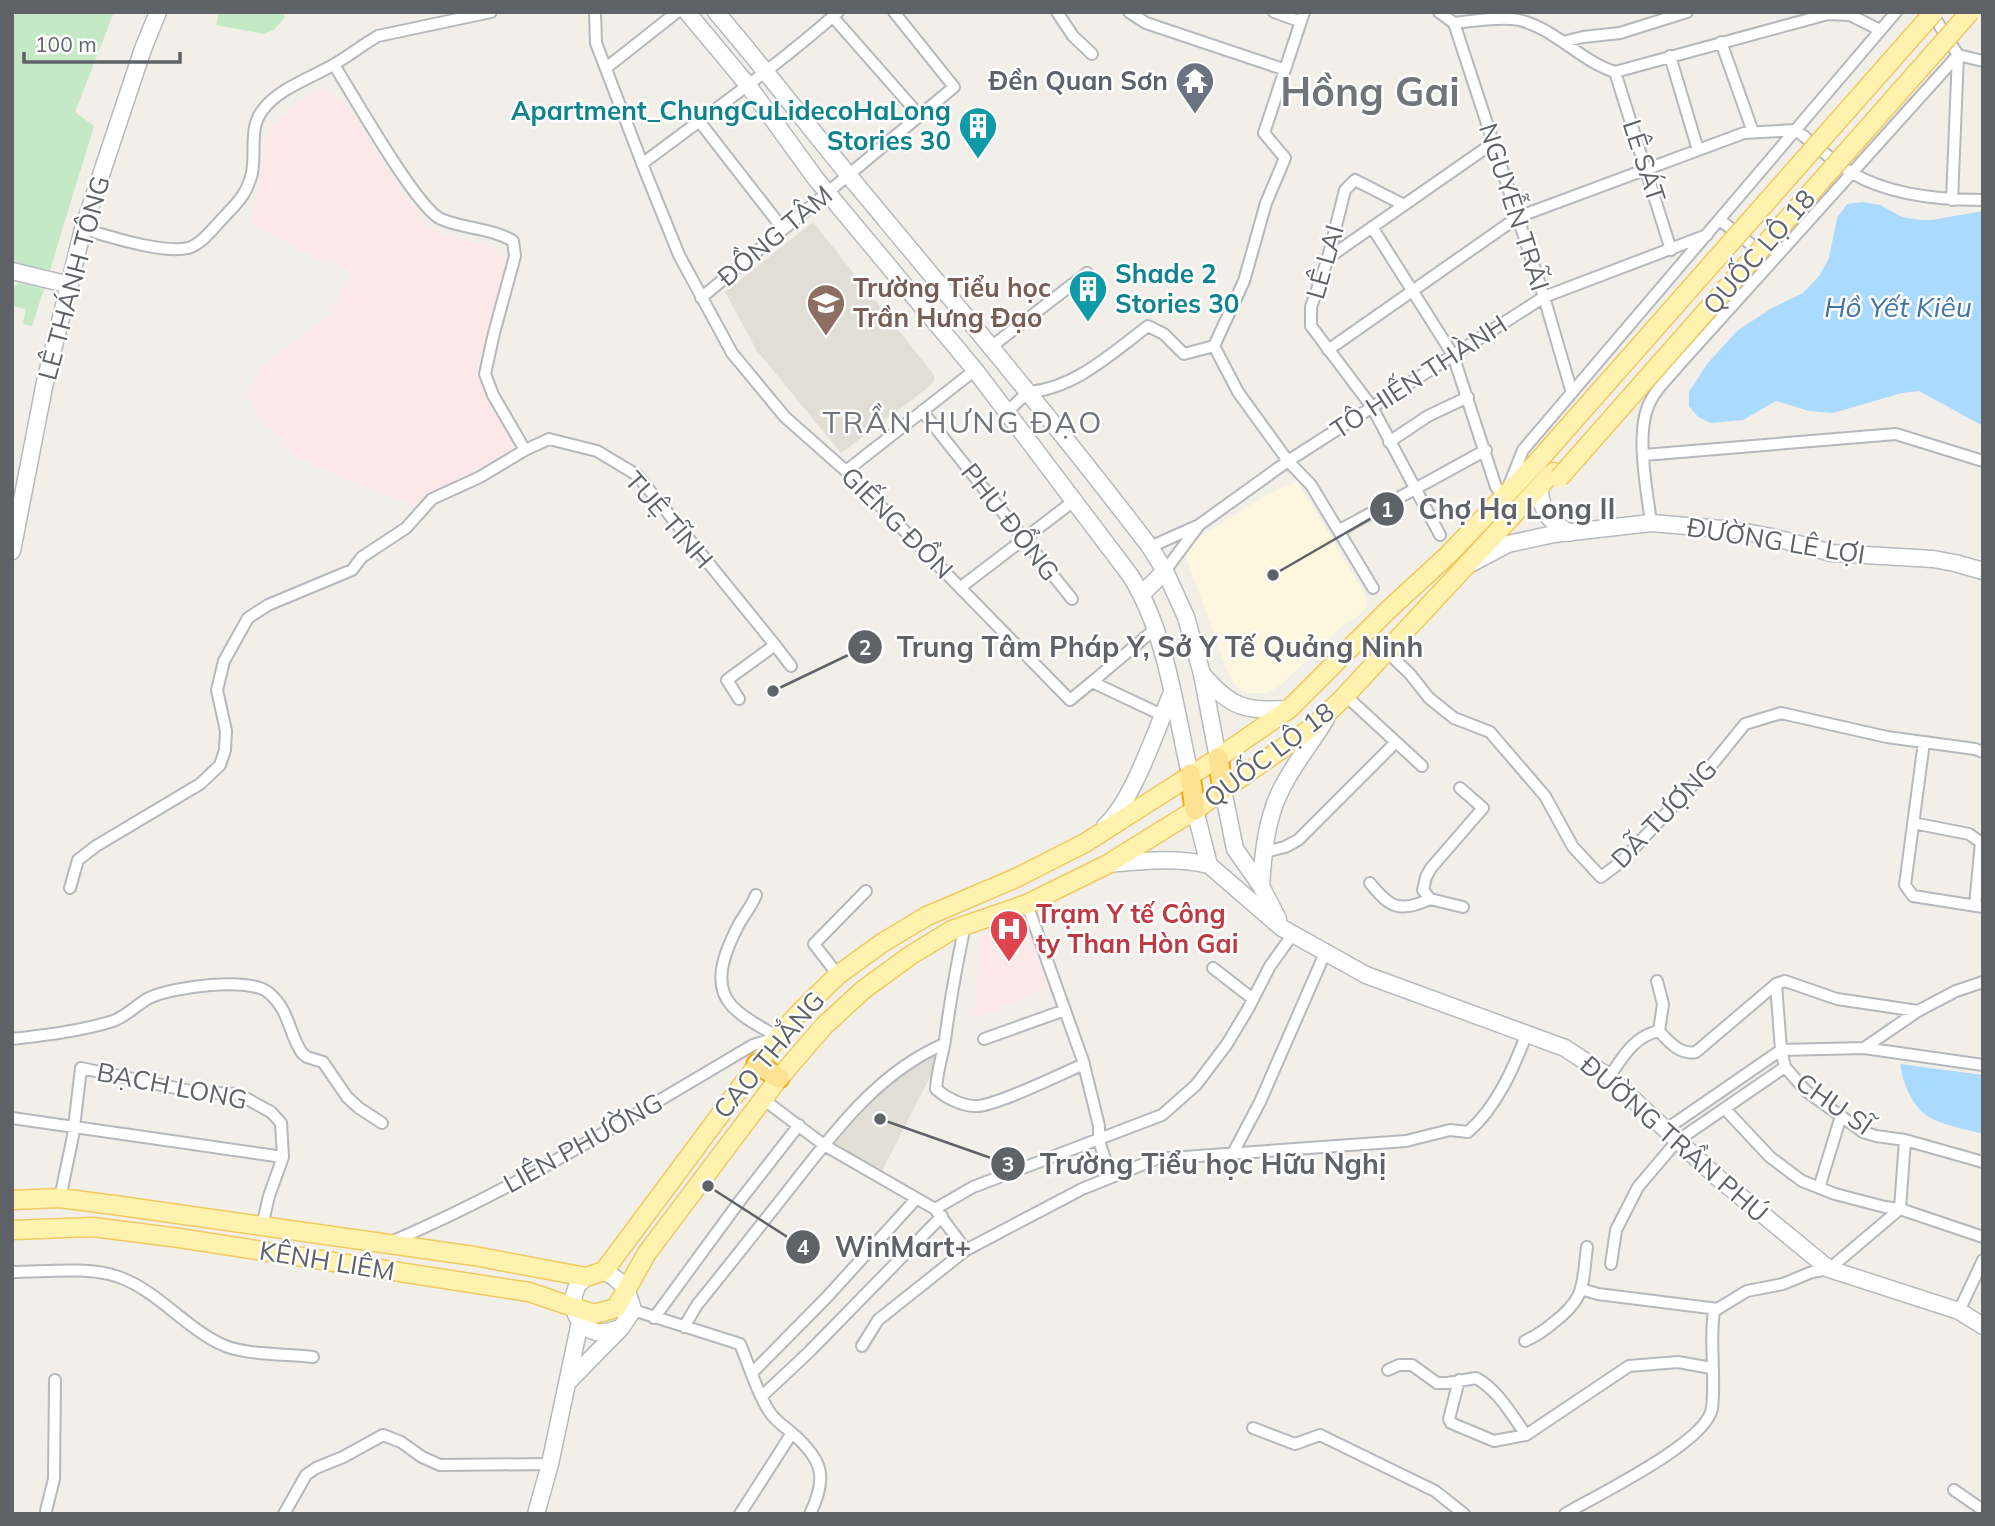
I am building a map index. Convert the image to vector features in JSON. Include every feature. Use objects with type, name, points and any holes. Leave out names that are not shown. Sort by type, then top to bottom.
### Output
[{"type":"highway","points":[[1218,758],[1223,790]]},
{"type":"highway","points":[[1189,774],[1195,810]]},
{"type":"highway","points":[[757,1064],[779,1078]]},
{"type":"main road","name":"LÊ THÁNH TÔNG","points":[[12,551],[45,382],[83,229],[158,12]]},
{"type":"main road","points":[[687,12],[747,84],[828,193],[975,370],[1075,500],[1142,594],[1155,629],[1189,774]]},
{"type":"main road","points":[[716,12],[768,71],[848,175],[1028,392],[1150,547],[1165,571],[1186,617],[1202,674],[1218,758]]},
{"type":"main road","name":"QUỐC LỘ 18","points":[[1195,810],[1314,726],[1332,710],[1468,566],[1542,472],[1923,12]]},
{"type":"main road","name":"QUỐC LỘ 18","points":[[1542,472],[1933,12]]},
{"type":"main road","name":"QUỐC LỘ 18","points":[[1542,472],[1959,12]]},
{"type":"main road","name":"QUỐC LỘ 18","points":[[1189,774],[1218,758],[1289,709],[1505,497],[1542,472],[1970,12]]},
{"type":"main road","points":[[12,271],[70,285]]},
{"type":"main road","points":[[1542,472],[1542,509],[1569,533]]},
{"type":"main road","name":"ĐƯỜNG LÊ LỢI","points":[[1468,566],[1508,544],[1651,523],[1734,530],[1832,553],[1933,559],[1983,571]]},
{"type":"main road","points":[[1142,594],[1165,571]]},
{"type":"main road","points":[[1202,674],[1220,694],[1236,704],[1255,710],[1289,709]]},
{"type":"main road","points":[[1085,843],[1118,811],[1153,743],[1171,695]]},
{"type":"main road","points":[[1261,886],[1269,824],[1279,792],[1332,710]]},
{"type":"main road","name":"CAO THẮNG","points":[[604,1271],[778,1037],[797,1014],[838,975],[882,943],[927,916],[1016,878],[1085,843],[1189,774]]},
{"type":"main road","points":[[1223,790],[1235,849],[1288,931]]},
{"type":"main road","points":[[1108,864],[1186,859],[1209,865],[1195,810]]},
{"type":"main road","name":"CAO THẮNG","points":[[628,1290],[648,1253],[779,1078],[824,1026],[863,989],[911,955],[965,925],[1027,904],[1108,864],[1195,810]]},
{"type":"main road","name":"ĐƯỜNG TRẦN PHÚ","points":[[1209,865],[1288,931],[1366,975],[1565,1048],[1609,1077],[1717,1177],[1829,1269],[1959,1311],[1983,1326]]},
{"type":"main road","name":"KÊNH LIÊM","points":[[12,1200],[60,1198],[474,1256],[586,1277],[604,1271]]},
{"type":"main road","name":"KÊNH LIÊM","points":[[12,1230],[93,1227],[179,1238],[529,1292],[576,1314],[594,1314],[616,1308],[628,1290]]},
{"type":"main road","points":[[569,1381],[621,1328],[633,1310],[628,1290],[618,1279],[604,1271]]},
{"type":"main road","points":[[536,1514],[569,1381],[576,1288],[586,1277]]},
{"type":"main road","points":[[576,1314],[593,1332],[621,1328]]},
{"type":"street","points":[[83,229],[136,243],[172,249],[189,248],[207,235],[248,188],[253,165],[255,127],[260,113],[267,105],[301,81],[334,65],[378,36],[491,12]]},
{"type":"street","name":"GIẾNG ĐỒN","points":[[595,12],[596,43],[642,164],[679,255],[732,353],[785,417],[846,471],[1070,701],[1092,682]]},
{"type":"street","points":[[606,68],[677,12]]},
{"type":"street","name":"ĐỒNG TÂM","points":[[701,298],[954,87],[894,12]]},
{"type":"street","points":[[1057,12],[1073,36],[1092,54]]},
{"type":"street","points":[[1129,12],[1146,23],[1283,69]]},
{"type":"street","points":[[1214,346],[1244,281],[1266,203],[1285,158],[1264,133],[1302,17],[1274,12]]},
{"type":"street","points":[[1439,12],[1454,23],[1517,19],[1539,27],[1599,67],[1615,72],[1828,14],[1850,15],[1880,30]]},
{"type":"street","points":[[1563,42],[1620,33],[1687,12]]},
{"type":"street","points":[[1372,227],[1453,355],[1496,487],[1505,497],[1523,450],[1896,12]]},
{"type":"street","points":[[1933,12],[1958,55],[1952,200]]},
{"type":"street","points":[[642,164],[768,71],[836,14],[920,116]]},
{"type":"street","name":"NGUYỄN TRÃI","points":[[1454,23],[1544,297],[1572,393]]},
{"type":"street","points":[[1721,42],[1753,132]]},
{"type":"street","points":[[1958,55],[1983,61]]},
{"type":"street","points":[[1651,523],[1643,419],[1651,400],[1678,366],[1958,55]]},
{"type":"street","points":[[1670,56],[1698,150]]},
{"type":"street","points":[[334,65],[424,205],[439,219],[502,235],[513,241],[515,256],[485,374],[493,395],[525,450]]},
{"type":"street","name":"LÊ SÁT","points":[[1615,72],[1671,250]]},
{"type":"street","points":[[699,121],[783,229]]},
{"type":"street","points":[[1328,350],[1518,217],[1753,132],[1796,130],[1851,172],[1880,187],[1952,200],[1983,200]]},
{"type":"street","points":[[1328,258],[1493,143]]},
{"type":"street","name":"LÊ LAI","points":[[1404,205],[1355,180],[1345,190],[1328,258],[1311,307],[1311,326],[1372,407],[1440,535]]},
{"type":"street","points":[[1720,220],[1772,261]]},
{"type":"street","name":"TÔ HIẾN THÀNH","points":[[1165,571],[1199,525],[1288,461],[1544,297],[1707,235]]},
{"type":"street","points":[[991,347],[1087,273]]},
{"type":"street","points":[[1007,412],[1028,392],[1046,391],[1082,374],[1148,326],[1164,334],[1184,354],[1214,346]]},
{"type":"street","points":[[1214,346],[1238,392],[1288,461],[1311,485],[1373,588]]},
{"type":"street","points":[[846,471],[975,370]]},
{"type":"street","points":[[1389,442],[1428,416],[1468,397]]},
{"type":"street","name":"PHÙ ĐỔNG","points":[[922,411],[1072,599]]},
{"type":"street","points":[[1644,455],[1896,434],[1983,461]]},
{"type":"street","name":"TUỆ TĨNH","points":[[70,888],[78,860],[96,846],[201,784],[220,765],[225,750],[226,732],[217,690],[224,661],[248,618],[268,605],[352,570],[362,557],[406,528],[432,499],[480,477],[549,439],[597,451],[637,475],[791,666]]},
{"type":"street","points":[[1340,530],[1486,450]]},
{"type":"street","points":[[961,587],[1075,500]]},
{"type":"street","points":[[1150,547],[1199,525]]},
{"type":"street","points":[[1155,629],[1092,682],[1163,715]]},
{"type":"street","points":[[739,699],[727,680],[775,645]]},
{"type":"street","name":"DÃ TƯỢNG","points":[[1386,651],[1410,674],[1429,698],[1454,718],[1490,732],[1545,796],[1573,846],[1601,877],[1621,862],[1715,761],[1745,724],[1781,713],[1851,730],[1983,752]]},
{"type":"street","points":[[1346,696],[1422,766]]},
{"type":"street","points":[[1264,852],[1285,848],[1298,840],[1396,742]]},
{"type":"street","points":[[1913,824],[1969,834],[1982,843],[1979,906],[1913,896],[1905,885],[1913,824],[1924,742]]},
{"type":"street","points":[[1430,899],[1423,890],[1426,877],[1441,855],[1483,808],[1460,788]]},
{"type":"street","points":[[1370,883],[1390,904],[1405,908],[1430,899],[1463,907]]},
{"type":"street","points":[[838,975],[814,944],[866,891]]},
{"type":"street","points":[[756,895],[737,927],[724,958],[722,985],[725,997],[733,1008],[778,1037]]},
{"type":"street","points":[[1027,904],[1084,1065],[1100,1126],[1099,1137],[1111,1177]]},
{"type":"street","points":[[965,925],[937,1071],[936,1089],[943,1096],[964,1104],[985,1106],[1084,1065]]},
{"type":"street","points":[[762,1396],[810,1352],[938,1212],[973,1187],[1162,1115],[1183,1099],[1227,1044],[1288,931]]},
{"type":"street","points":[[1233,1153],[1260,1102],[1326,951]]},
{"type":"street","points":[[1213,968],[1252,999]]},
{"type":"street","points":[[1657,981],[1662,1004],[1659,1031]]},
{"type":"street","points":[[1659,1031],[1675,1046],[1684,1051],[1696,1052],[1776,984],[1785,981],[1837,999],[1918,1010]]},
{"type":"street","points":[[1864,1048],[1918,1010],[1956,991],[1983,982]]},
{"type":"street","points":[[12,1039],[46,1035],[124,1017],[139,1004],[158,995],[219,984],[258,985],[285,1011],[302,1053],[323,1062],[346,1097],[382,1124]]},
{"type":"street","name":"CHU SĨ","points":[[1776,984],[1785,1068],[1806,1091],[1863,1132],[1905,1140],[1983,1162]]},
{"type":"street","points":[[984,1039],[1065,1010]]},
{"type":"street","points":[[1609,1077],[1634,1043],[1648,1033],[1659,1031]]},
{"type":"street","points":[[862,1346],[878,1320],[966,1250],[1082,1189],[1156,1159],[1396,1142],[1450,1130],[1468,1132],[1484,1116],[1508,1076],[1527,1032]]},
{"type":"street","name":"LIÊN PHƯỜNG","points":[[385,1245],[454,1215],[579,1148],[753,1045],[778,1037]]},
{"type":"street","points":[[684,1327],[697,1305],[824,1144],[873,1091],[925,1052],[944,1044]]},
{"type":"street","points":[[1665,1130],[1781,1050],[1864,1048],[1983,1065]]},
{"type":"street","name":"BẠCH LONG","points":[[60,1198],[74,1128],[81,1068],[195,1092],[238,1094],[262,1105],[281,1123],[283,1157],[261,1226]]},
{"type":"street","points":[[1611,1264],[1616,1230],[1638,1187],[1677,1141],[1785,1068]]},
{"type":"street","points":[[763,1099],[824,1144],[938,1212],[966,1250]]},
{"type":"street","points":[[1725,1109],[1770,1157],[1802,1181],[1835,1194],[1900,1209],[1983,1237]]},
{"type":"street","points":[[1819,1188],[1841,1116]]},
{"type":"street","points":[[12,1118],[74,1128]]},
{"type":"street","points":[[654,1318],[799,1125]]},
{"type":"street","name":"BẠCH LONG","points":[[74,1128],[283,1157]]},
{"type":"street","points":[[1565,1514],[1651,1465],[1681,1445],[1702,1426],[1712,1411],[1711,1329],[1714,1311],[1746,1291],[1829,1269],[1900,1209],[1905,1140]]},
{"type":"street","points":[[752,1373],[827,1297],[916,1199]]},
{"type":"street","points":[[1525,1341],[1537,1336],[1575,1305],[1581,1289],[1587,1247]]},
{"type":"street","points":[[1959,1311],[1983,1260]]},
{"type":"street","points":[[12,1272],[99,1272],[119,1277],[152,1296],[221,1344],[241,1351],[313,1357]]},
{"type":"street","points":[[1581,1289],[1598,1294],[1718,1309]]},
{"type":"street","points":[[633,1310],[740,1344],[771,1415],[792,1433],[815,1460],[822,1476],[818,1498],[810,1514]]},
{"type":"street","points":[[1459,1380],[1451,1423],[1494,1441],[1526,1436],[1629,1366],[1678,1362],[1712,1368]]},
{"type":"street","points":[[1388,1370],[1399,1365],[1412,1365],[1437,1383],[1476,1378],[1486,1383],[1505,1405],[1526,1436]]},
{"type":"street","points":[[46,1511],[54,1479],[55,1380]]},
{"type":"street","points":[[1253,1429],[1295,1444],[1320,1435],[1435,1491],[1464,1514]]},
{"type":"street","points":[[740,1514],[792,1433]]},
{"type":"street","points":[[284,1514],[306,1475],[383,1435],[401,1441],[422,1457],[440,1465],[550,1464]]},
{"type":"street","points":[[1954,1490],[1983,1510]]},
{"type":"shaded area","points":[[325,89],[349,108],[397,185],[429,228],[448,236],[493,246],[503,259],[504,270],[499,294],[477,369],[488,397],[505,419],[513,446],[506,453],[412,506],[292,454],[284,440],[259,417],[246,393],[263,365],[331,315],[350,273],[336,261],[320,260],[251,224],[267,130],[314,90]]},
{"type":"shaded area","name":"Trường Tiểu học Trần Hưng Đạo","points":[[813,222],[934,375],[930,386],[841,453],[757,351],[725,292]]},
{"type":"shaded area","points":[[1297,481],[1366,596],[1367,602],[1365,609],[1356,618],[1344,624],[1282,684],[1268,693],[1247,693],[1237,687],[1229,675],[1185,554],[1200,537],[1263,497]]},
{"type":"shaded area","name":"Trạm Y tế Công ty Than Hòn Gai","points":[[1027,920],[1048,988],[974,1019],[980,937]]},
{"type":"shaded area","points":[[932,1054],[936,1058],[930,1077],[881,1173],[831,1142],[877,1090]]},
{"type":"green space","points":[[12,12],[114,12],[75,112],[94,126],[50,270],[12,262]]},
{"type":"green space","points":[[219,12],[283,12],[285,17],[274,30],[264,34],[216,25]]},
{"type":"green space","points":[[19,283],[44,289],[32,326],[23,324],[26,309],[12,306],[14,286]]},
{"type":"water","name":"Hồ Yết Kiêu","points":[[1863,202],[1880,205],[1902,217],[1921,220],[1983,211],[1983,426],[1919,391],[1902,393],[1833,413],[1809,411],[1776,401],[1743,420],[1711,423],[1698,417],[1689,406],[1689,392],[1707,364],[1737,331],[1770,309],[1803,293],[1820,275],[1829,258],[1837,218],[1847,204]]},
{"type":"water","points":[[1900,1064],[1983,1075],[1983,1134],[1955,1127],[1923,1113],[1909,1094]]},
{"type":"place","name":"Đền Quan Sơn","points":[[1195,115]]},
{"type":"place","name":"Apartment_ChungCuLidecoHaLong Stories 30","points":[[978,160]]},
{"type":"place","name":"Shade 2 Stories 30","points":[[1088,323]]},
{"type":"place","name":"Trường Tiểu học Trần Hưng Đạo","points":[[826,337]]},
{"type":"place","name":"Chợ Hạ Long II","points":[[1273,575]]},
{"type":"place","name":"Trung Tâm Pháp Y, Sở Y Tế Quảng Ninh","points":[[773,691]]},
{"type":"place","name":"Trạm Y tế Công ty Than Hòn Gai","points":[[1009,963]]},
{"type":"place","name":"Trường Tiểu học Hữu Nghị","points":[[880,1119]]},
{"type":"place","name":"WinMart+","points":[[708,1186]]},
{"type":"district","name":"Hồng Gai","points":[[1370,92]]},
{"type":"district","name":"TRẦN HƯNG ĐẠO","points":[[963,423]]}]
